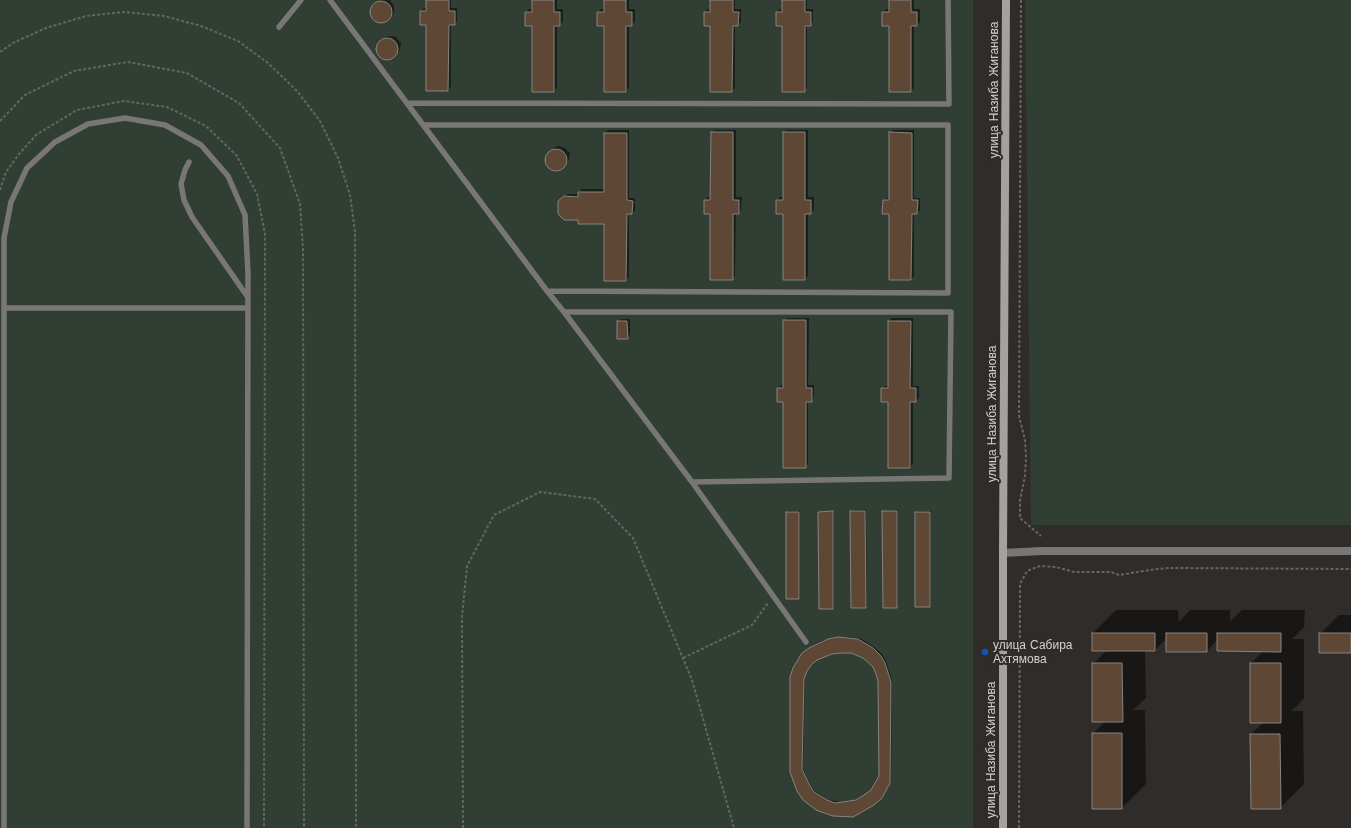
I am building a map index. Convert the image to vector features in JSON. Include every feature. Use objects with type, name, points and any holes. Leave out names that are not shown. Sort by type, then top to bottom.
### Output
[{"type":"street","name":"улица Назиба Жиганова","points":[[1003,828],[1006,0]]},
{"type":"street","points":[[1003,553],[1041,551],[1351,551]]},
{"type":"lane","points":[[280,28],[301,0]]},
{"type":"lane","points":[[330,0],[547,291],[692,482],[806,642]]},
{"type":"lane","points":[[407,103],[949,104],[948,0]]},
{"type":"lane","points":[[4,828],[4,238],[11,202],[27,168],[54,142],[88,124],[125,118],[165,125],[201,145],[228,176],[246,215],[248,296],[247,828]]},
{"type":"lane","points":[[423,125],[948,125],[948,293],[547,291]]},
{"type":"lane","points":[[189,162],[185,170],[182,184],[184,200],[192,217],[248,296]]},
{"type":"lane","points":[[5,308],[248,308]]},
{"type":"lane","points":[[564,312],[951,312],[950,478],[692,482]]},
{"type":"path","points":[[1021,0],[1019,416],[1025,440],[1026,458],[1025,476],[1020,500],[1020,518],[1041,536]]},
{"type":"path","points":[[0,52],[13,43],[46,28],[86,16],[125,12],[164,16],[201,26],[238,41],[268,63],[297,91],[320,121],[338,158],[350,195],[355,231],[356,828]]},
{"type":"path","points":[[0,190],[6,172],[19,154],[36,135],[77,110],[124,101],[167,107],[206,126],[237,156],[257,194],[265,234],[264,828]]},
{"type":"path","points":[[463,828],[462,617],[467,566],[494,515],[540,492],[595,499],[633,538],[692,680],[734,828]]},
{"type":"path","points":[[1019,828],[1020,584],[1027,571],[1040,566],[1056,567],[1074,572],[1111,572],[1119,575],[1169,568],[1351,569]]},
{"type":"path","points":[[683,658],[752,625],[773,595]]},
{"type":"green space","points":[[0,0],[973,0],[973,828],[0,828]]},
{"type":"green space","points":[[1025,0],[1351,0],[1351,525],[1031,525]]},
{"type":"building","points":[[426,0],[449,0],[449,11],[455,11],[455,25],[449,25],[448,91],[426,91],[426,25],[420,25],[420,11],[426,11]]},
{"type":"building","points":[[532,0],[554,0],[554,12],[560,12],[560,26],[554,26],[554,92],[532,92],[532,26],[525,26],[525,12],[532,12]]},
{"type":"building","points":[[604,0],[626,0],[626,12],[632,12],[632,26],[626,26],[626,92],[604,92],[604,26],[597,26],[597,12],[604,12]]},
{"type":"building","points":[[710,0],[733,0],[733,12],[739,12],[738,26],[733,26],[732,92],[710,92],[710,26],[704,26],[704,12],[710,12]]},
{"type":"building","points":[[782,0],[805,0],[805,12],[811,12],[811,26],[805,26],[805,92],[782,92],[782,26],[776,26],[776,12],[782,12]]},
{"type":"building","points":[[889,0],[911,0],[911,12],[917,12],[917,26],[911,26],[911,92],[889,92],[889,26],[882,26],[882,12],[889,12]]},
{"type":"building","points":[[381,1],[389,4],[392,12],[389,20],[381,23],[373,20],[370,12],[373,4]]},
{"type":"building","points":[[387,38],[395,41],[398,49],[395,57],[387,60],[379,57],[376,49],[379,41]]},
{"type":"building","points":[[711,132],[733,132],[733,200],[739,200],[739,214],[733,214],[733,280],[710,280],[710,214],[704,214],[704,200],[710,200]]},
{"type":"building","points":[[783,132],[805,132],[805,200],[811,200],[811,214],[805,214],[805,280],[783,280],[783,214],[776,214],[776,200],[783,200]]},
{"type":"building","points":[[889,132],[912,133],[912,200],[918,200],[917,214],[912,214],[911,280],[889,280],[889,214],[882,214],[883,200],[889,200]]},
{"type":"building","points":[[604,133],[627,133],[627,200],[633,201],[632,214],[627,214],[626,281],[604,281],[604,224],[578,224],[578,220],[564,220],[558,213],[558,201],[564,196],[578,197],[578,192],[604,192]]},
{"type":"building","points":[[556,149],[564,152],[567,160],[564,168],[556,171],[548,168],[545,160],[548,152]]},
{"type":"building","points":[[783,320],[806,320],[806,388],[812,388],[812,402],[806,402],[806,468],[783,468],[783,402],[777,402],[777,388],[783,388]]},
{"type":"building","points":[[617,321],[627,321],[628,339],[617,339]]},
{"type":"building","points":[[888,321],[911,321],[910,388],[916,388],[916,402],[910,402],[910,468],[888,468],[888,402],[881,402],[881,388],[888,388]]},
{"type":"building","points":[[833,511],[833,609],[819,609],[818,512]]},
{"type":"building","points":[[850,511],[865,511],[866,608],[851,608]]},
{"type":"building","points":[[882,511],[897,511],[897,608],[883,608]]},
{"type":"building","points":[[786,512],[799,512],[799,599],[786,599]]},
{"type":"building","points":[[915,512],[930,512],[930,607],[915,607]]},
{"type":"building","points":[[1092,633],[1155,633],[1155,651],[1092,651]]},
{"type":"building","points":[[1166,633],[1207,633],[1207,652],[1166,652]]},
{"type":"building","points":[[1217,633],[1281,633],[1281,652],[1217,651]]},
{"type":"building","points":[[1319,633],[1351,633],[1351,653],[1319,653]]},
{"type":"building","points":[[838,637],[858,639],[873,648],[881,656],[885,663],[891,682],[890,783],[882,798],[874,805],[853,817],[833,816],[816,810],[803,800],[797,791],[790,772],[790,677],[793,668],[802,653],[828,639]],"holes":[[[851,653],[863,658],[873,667],[878,681],[879,776],[871,790],[856,800],[835,803],[814,792],[802,769],[804,679],[807,671],[817,660],[832,654]]]},
{"type":"building","points":[[1092,663],[1122,663],[1123,722],[1092,722]]},
{"type":"building","points":[[1250,663],[1281,663],[1281,723],[1250,723]]},
{"type":"building","points":[[1092,733],[1122,733],[1122,809],[1092,809]]},
{"type":"building","points":[[1250,734],[1280,734],[1281,809],[1251,809]]},
{"type":"place","name":"улица Сабира Ахтямова","points":[[985,652]]}]
